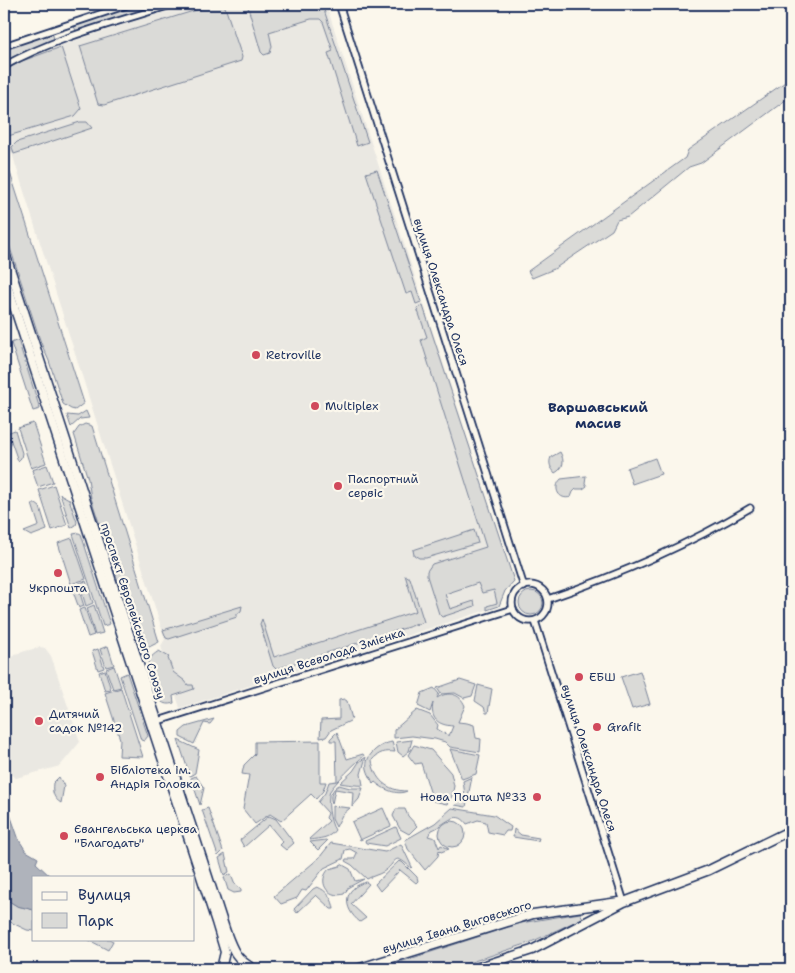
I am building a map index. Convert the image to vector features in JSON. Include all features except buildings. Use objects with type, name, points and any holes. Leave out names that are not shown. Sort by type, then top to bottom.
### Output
[{"type":"main road","name":"проспект Європейського Союзу","points":[[4,250],[220,934],[225,952],[221,969]]},
{"type":"main road","name":"проспект Європейського Союзу","points":[[4,276],[233,951],[243,963],[254,969]]},
{"type":"main road","name":"вулиця Івана Виговського","points":[[473,969],[532,950],[624,902],[709,870],[791,830]]},
{"type":"main road","name":"вулиця Івана Виговського","points":[[356,969],[533,914],[589,905],[624,902]]},
{"type":"street","points":[[4,46],[130,4]]},
{"type":"street","points":[[4,66],[20,57],[66,39],[174,4]]},
{"type":"street","name":"вулиця Олександра Олеся","points":[[339,4],[524,587]]},
{"type":"street","points":[[548,599],[611,576],[672,550],[724,524],[750,508]]},
{"type":"street","points":[[534,586],[540,588],[548,599],[546,613],[540,619],[534,621],[522,620],[513,609],[512,600],[514,595],[524,587],[534,586]]},
{"type":"street","name":"вулиця Всеволода Змієнка","points":[[154,722],[513,609]]},
{"type":"street","name":"вулиця Олександра Олеся","points":[[534,621],[624,902]]},
{"type":"shaded area","points":[[188,4],[326,4],[514,581],[505,591],[499,606],[180,708],[161,646],[165,639],[4,128],[4,70],[22,60],[73,41]]},
{"type":"shaded area","name":"Дитячий садок №142","points":[[40,647],[45,648],[51,656],[80,742],[60,766],[16,778],[4,768],[4,671],[15,654]]},
{"type":"shaded area","points":[[4,797],[19,840],[26,851],[38,858],[36,863],[50,876],[32,876],[32,910],[17,906],[4,898]]},
{"type":"green space","points":[[138,4],[164,4],[77,32],[73,25]]},
{"type":"green space","points":[[216,4],[224,4],[242,57],[241,61],[104,105],[98,104],[80,46]]},
{"type":"green space","points":[[247,4],[322,4],[368,142],[357,146],[328,53],[333,51],[323,22],[320,19],[311,19],[269,32],[272,46],[270,53],[264,55],[261,52]]},
{"type":"green space","points":[[52,32],[54,39],[4,61],[4,48]]},
{"type":"green space","points":[[61,47],[81,109],[75,116],[8,136],[4,124],[4,71],[22,61]]},
{"type":"green space","points":[[791,78],[791,96],[701,163],[689,167],[628,217],[617,220],[612,230],[554,269],[532,278],[528,271],[685,158],[688,150]]},
{"type":"green space","points":[[80,122],[87,122],[92,128],[14,154],[12,147],[17,142]]},
{"type":"green space","points":[[4,154],[84,403],[75,410],[63,404],[4,229]]},
{"type":"green space","points":[[377,170],[421,302],[416,304],[412,292],[406,294],[366,173]]},
{"type":"green space","points":[[423,306],[514,581],[505,591],[499,606],[487,610],[487,606],[497,603],[494,590],[482,593],[478,583],[445,594],[450,609],[474,601],[475,606],[442,617],[439,614],[427,571],[432,564],[486,547],[421,340],[427,337],[417,308]]},
{"type":"green space","points":[[18,340],[40,409],[33,411],[11,343]]},
{"type":"green space","points":[[86,411],[89,418],[80,419],[71,427],[67,415],[78,416]]},
{"type":"green space","points":[[33,423],[46,463],[31,468],[18,428]]},
{"type":"green space","points":[[85,424],[92,426],[159,642],[149,647],[142,655],[91,498],[88,479],[74,434],[79,427]]},
{"type":"green space","points":[[15,430],[22,453],[18,461],[10,438],[4,440],[4,434]]},
{"type":"green space","points":[[560,452],[563,464],[555,473],[550,466],[550,459]]},
{"type":"green space","points":[[655,458],[661,474],[632,484],[627,468]]},
{"type":"green space","points":[[47,465],[53,482],[38,487],[32,470]]},
{"type":"green space","points":[[586,476],[585,483],[587,486],[583,489],[576,489],[571,497],[563,497],[558,493],[557,486],[561,479]]},
{"type":"green space","points":[[54,485],[67,525],[52,530],[39,490]]},
{"type":"green space","points":[[60,494],[69,499],[77,522],[71,528]]},
{"type":"green space","points":[[32,504],[40,507],[47,530],[31,536],[24,532],[39,526]]},
{"type":"green space","points":[[474,530],[478,543],[426,558],[419,558],[414,555],[413,550]]},
{"type":"green space","points":[[73,534],[81,534],[110,624],[103,626]]},
{"type":"green space","points":[[72,538],[86,579],[71,584],[58,543]]},
{"type":"green space","points":[[405,575],[410,578],[424,622],[276,669],[273,666],[260,624],[262,619],[274,657],[416,611]]},
{"type":"green space","points":[[86,581],[93,603],[86,606],[79,583]]},
{"type":"green space","points":[[77,584],[84,606],[79,608],[71,586]]},
{"type":"green space","points":[[531,591],[540,594],[543,603],[540,612],[531,615],[522,612],[519,603],[522,594]]},
{"type":"green space","points":[[94,605],[103,633],[95,635],[87,608]]},
{"type":"green space","points":[[242,606],[237,617],[169,639],[166,638],[163,630]]},
{"type":"green space","points":[[85,608],[94,635],[88,637],[79,610]]},
{"type":"green space","points":[[108,646],[114,665],[106,667],[100,649]]},
{"type":"green space","points":[[98,649],[104,668],[98,670],[92,651]]},
{"type":"green space","points":[[159,651],[169,657],[173,672],[188,685],[193,685],[194,689],[173,696],[174,703],[167,704],[162,702],[151,677],[148,663],[152,656]]},
{"type":"green space","points":[[114,666],[121,687],[113,689],[106,669]]},
{"type":"green space","points":[[105,670],[111,690],[105,691],[99,672]]},
{"type":"green space","points":[[640,671],[650,704],[632,709],[621,677]]},
{"type":"green space","points":[[127,673],[148,736],[144,741],[141,740],[120,676]]},
{"type":"green space","points":[[460,680],[476,685],[472,696],[464,698],[455,693],[441,694],[437,688]]},
{"type":"green space","points":[[478,685],[492,689],[488,713],[486,713],[484,707],[475,701]]},
{"type":"green space","points":[[121,688],[143,757],[119,756],[120,739],[105,693]]},
{"type":"green space","points":[[434,688],[439,694],[437,698],[445,694],[453,694],[463,702],[465,706],[458,722],[474,725],[476,738],[481,739],[480,752],[450,747],[445,742],[435,739],[412,736],[394,738],[394,730],[417,710],[430,715],[438,725],[437,729],[449,736],[453,726],[439,723],[436,720],[432,709],[433,703],[430,712],[418,706],[422,693]]},
{"type":"green space","points":[[344,699],[347,701],[352,719],[331,730],[326,737],[320,738],[321,720],[339,719],[339,700]]},
{"type":"green space","points":[[214,719],[210,724],[204,723],[194,744],[180,737],[180,732],[186,727]]},
{"type":"green space","points":[[337,732],[347,759],[363,754],[364,756],[330,791],[329,811],[335,830],[327,837],[310,840],[329,821],[326,818],[328,813],[318,802],[325,793],[329,782],[337,781],[336,741],[330,741],[330,739]]},
{"type":"green space","points":[[178,740],[199,750],[195,773],[190,776]]},
{"type":"green space","points":[[412,740],[409,751],[403,756],[398,752],[396,742]]},
{"type":"green space","points":[[320,741],[320,782],[326,782],[323,791],[316,799],[311,794],[281,821],[270,814],[255,824],[243,809],[249,775],[242,774],[244,765],[255,754],[255,742]]},
{"type":"green space","points":[[392,742],[395,752],[385,752],[377,755],[372,760],[373,767],[383,783],[393,789],[407,791],[399,793],[390,791],[375,782],[373,784],[367,769],[370,755],[383,745]]},
{"type":"green space","points":[[414,745],[431,750],[451,773],[454,786],[452,796],[447,804],[433,801],[421,763],[415,764],[408,755]]},
{"type":"green space","points":[[450,749],[480,755],[476,774],[462,779]]},
{"type":"green space","points":[[366,757],[361,774],[363,785],[340,783],[353,771],[359,762]]},
{"type":"green space","points":[[196,776],[204,788],[200,805],[191,778]]},
{"type":"green space","points":[[59,777],[64,786],[61,803],[55,797],[53,789],[53,783]]},
{"type":"green space","points":[[472,777],[466,807],[455,805],[465,795],[463,781]]},
{"type":"green space","points":[[339,785],[350,788],[363,788],[359,799],[352,807],[353,792],[335,789]]},
{"type":"green space","points":[[335,789],[332,804],[332,793]]},
{"type":"green space","points":[[332,806],[350,808],[342,815],[336,827],[332,819]]},
{"type":"green space","points":[[208,808],[223,851],[218,856],[202,810]]},
{"type":"green space","points":[[383,808],[391,826],[360,840],[352,822]]},
{"type":"green space","points":[[452,808],[494,815],[511,827],[510,831],[506,831],[503,835],[488,832],[486,822],[478,820],[467,824],[459,818],[450,819],[432,830],[428,836],[435,838],[439,848],[441,845],[449,849],[441,852],[439,850],[438,856],[425,870],[408,849],[405,840],[435,823]]},
{"type":"green space","points":[[396,809],[405,809],[408,816],[417,826],[409,834],[400,829],[393,816]]},
{"type":"green space","points":[[269,816],[276,819],[294,843],[286,850],[280,845],[283,842],[269,825],[244,847],[240,840]]},
{"type":"green space","points":[[452,821],[461,825],[465,834],[461,843],[452,847],[443,843],[439,834],[443,825]]},
{"type":"green space","points":[[396,827],[401,838],[385,846],[366,843],[365,841]]},
{"type":"green space","points":[[514,829],[521,835],[539,838],[538,841],[513,837]]},
{"type":"green space","points":[[326,840],[318,850],[310,842]]},
{"type":"green space","points":[[331,843],[385,852],[401,844],[412,867],[397,859],[383,872],[367,879],[345,861],[346,859],[354,859],[357,853],[350,849],[345,850],[343,859],[324,868],[306,891],[302,890],[297,898],[281,904],[274,896],[319,858]]},
{"type":"green space","points":[[225,854],[229,872],[224,875],[219,858]]},
{"type":"green space","points":[[399,861],[417,877],[418,881],[416,883],[400,870],[380,891],[375,884]]},
{"type":"green space","points":[[341,864],[350,869],[355,881],[364,879],[349,887],[344,894],[338,895],[333,894],[326,888],[324,879],[329,869]]},
{"type":"green space","points":[[231,874],[241,892],[234,893],[228,890],[224,877]]},
{"type":"green space","points":[[366,882],[369,884],[351,904],[366,918],[360,922],[350,911],[348,899],[353,889]]},
{"type":"green space","points":[[317,887],[324,890],[329,896],[334,909],[331,909],[316,895],[297,913],[294,909]]},
{"type":"green space","points":[[4,898],[17,906],[32,910],[32,931],[27,930],[4,919]]},
{"type":"green space","points":[[580,913],[583,918],[529,943],[450,969],[399,969],[397,963],[521,923]]},
{"type":"green space","points":[[89,940],[113,941],[108,950]]},
{"type":"place","name":"Retroville","points":[[256,355]]},
{"type":"place","name":"Multiplex","points":[[315,406]]},
{"type":"place","name":"Паспортний сервіс","points":[[338,486]]},
{"type":"place","name":"Укрпошта","points":[[58,573]]},
{"type":"place","name":"ЕБШ","points":[[579,677]]},
{"type":"place","name":"Дитячий садок №142","points":[[39,721]]},
{"type":"place","name":"Grafit","points":[[597,727]]},
{"type":"place","name":"Бібліотека ім. Андрія Головка","points":[[100,777]]},
{"type":"place","name":"Нова Пошта №33","points":[[537,797]]},
{"type":"place","name":"Євангельська церква ''Благодать''","points":[[64,836]]},
{"type":"district","name":"Варшавський масив","points":[[598,416]]}]
